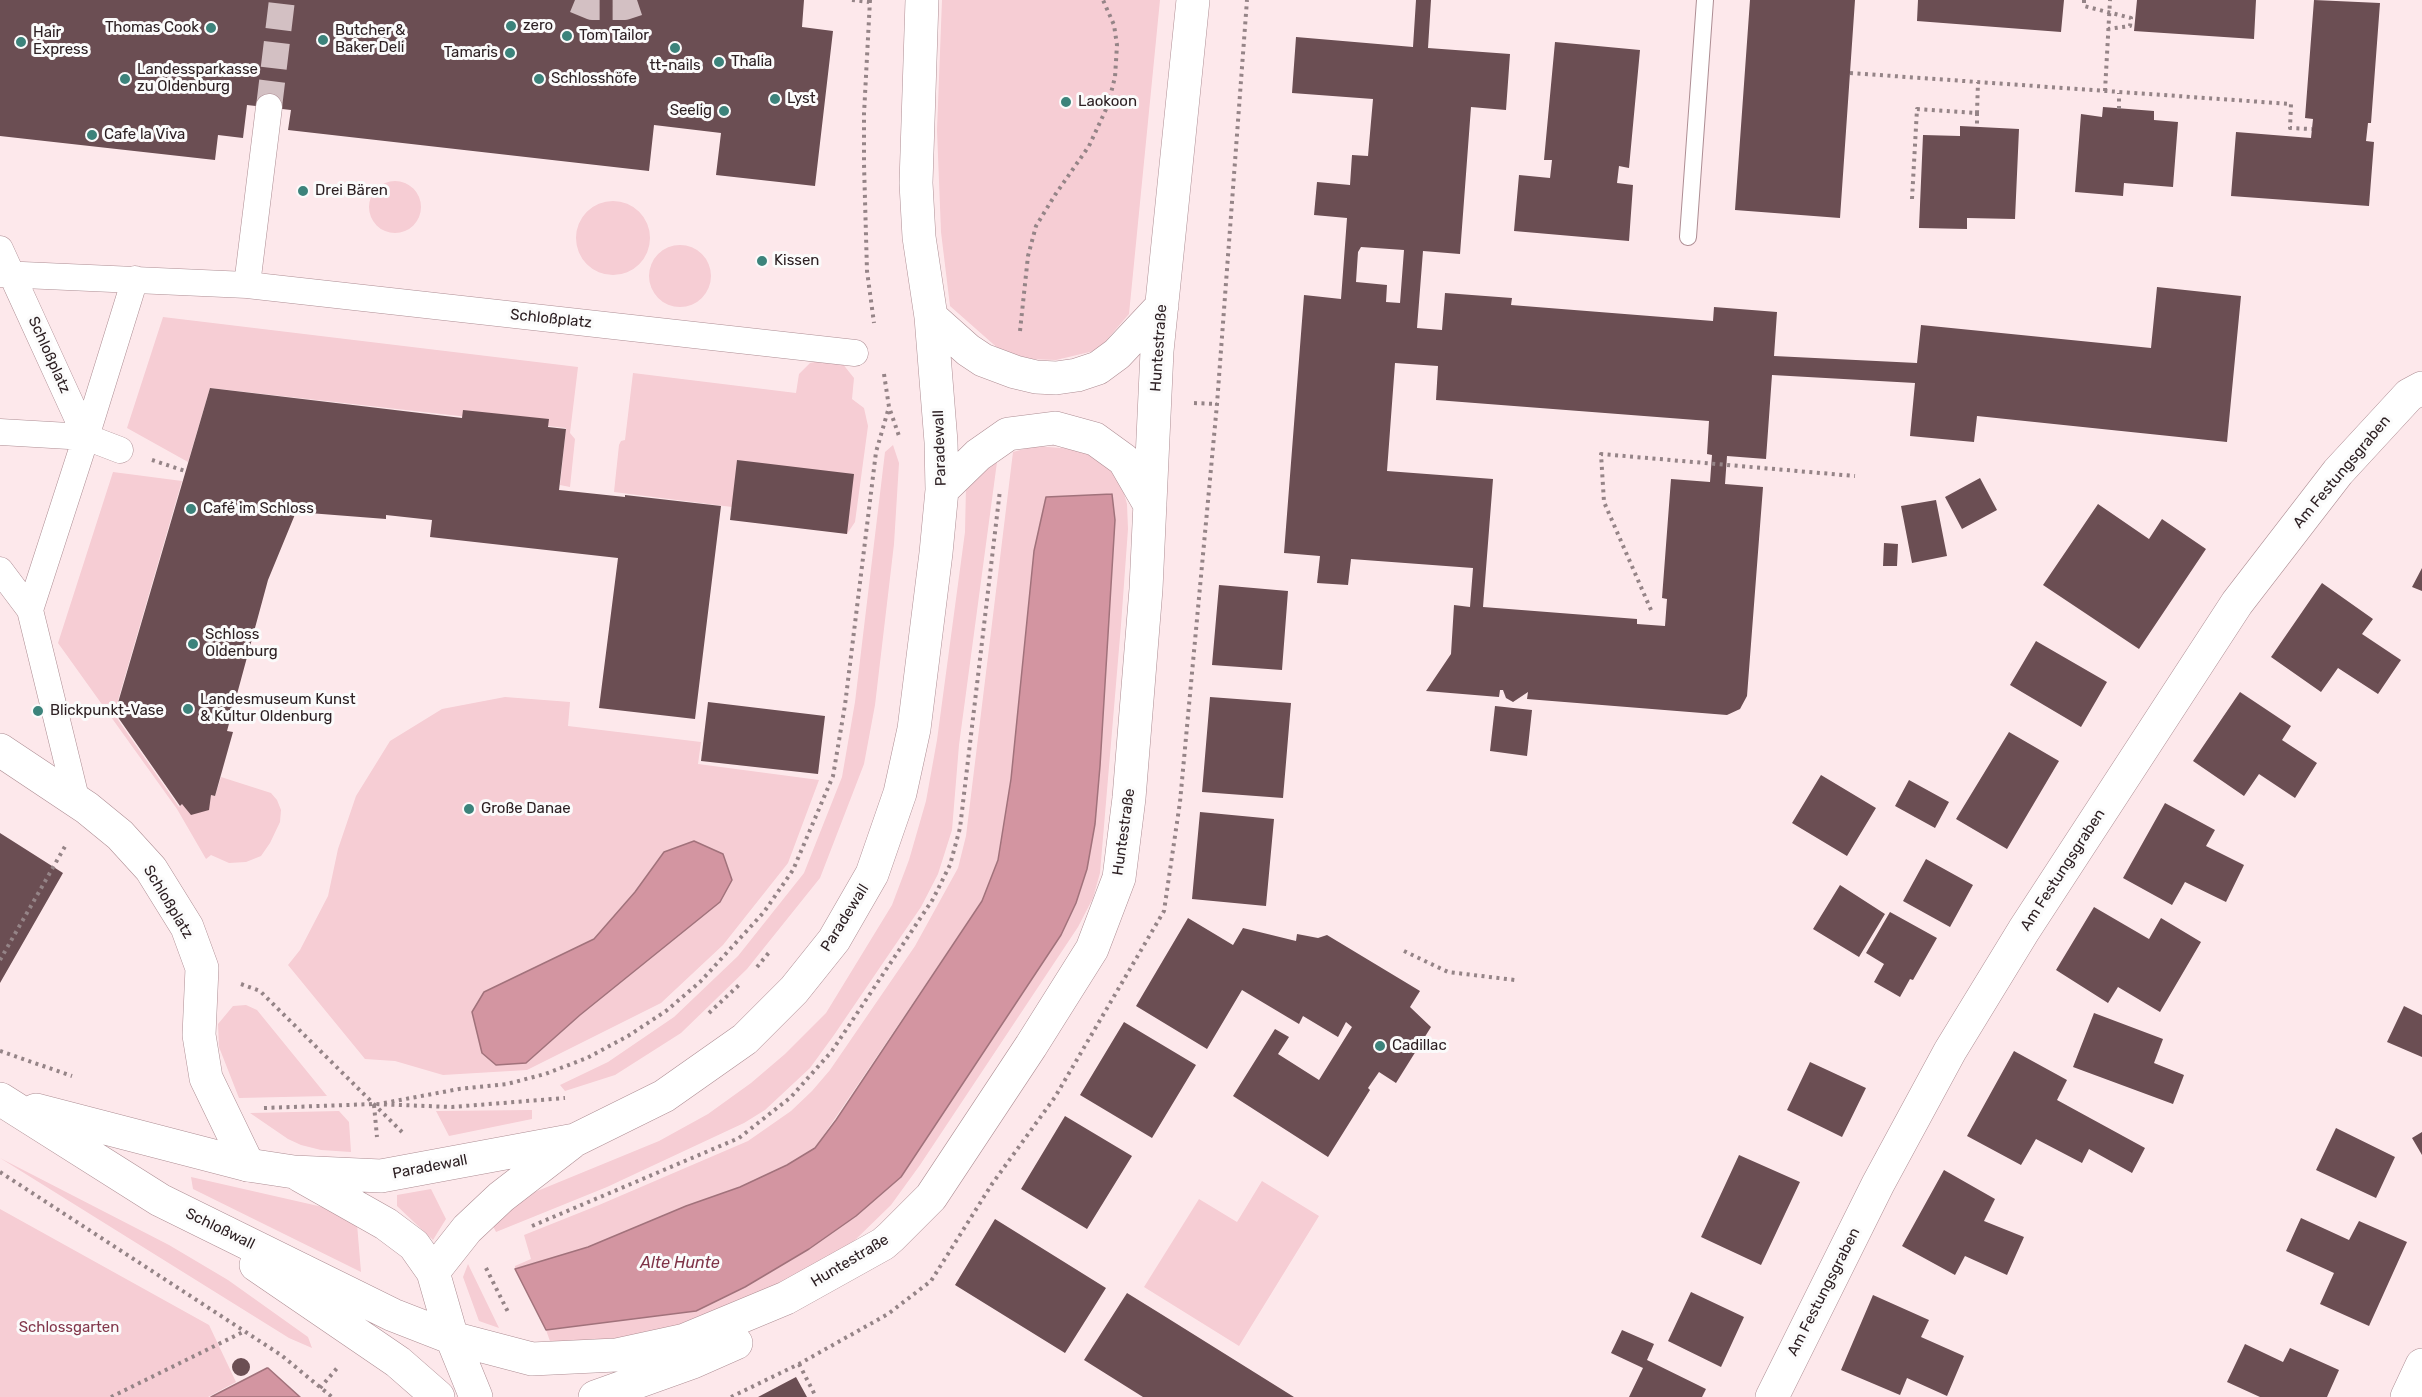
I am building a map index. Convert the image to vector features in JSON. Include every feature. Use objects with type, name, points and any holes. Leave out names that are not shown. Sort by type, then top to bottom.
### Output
[{"type":"street","name":"Paradewall","points":[[4,1101],[248,1165],[294,1172],[381,1176],[575,1140],[664,1096],[745,1039],[794,990],[834,940],[867,884],[900,793],[914,729],[932,598],[942,490],[940,424],[931,316],[919,237],[916,183],[922,0]]},
{"type":"street","name":"Huntestraße","points":[[452,1338],[532,1359],[616,1355],[685,1340],[786,1298],[883,1244],[931,1197],[1092,949],[1119,878],[1130,798],[1150,505],[1157,351],[1193,0]]},
{"type":"street","points":[[246,285],[269,107]]},
{"type":"street","name":"Schloßplatz","points":[[0,249],[6,274],[86,437]]},
{"type":"street","name":"Schloßplatz","points":[[6,274],[246,285],[855,353]]},
{"type":"street","points":[[30,610],[135,279]]},
{"type":"street","points":[[931,316],[968,350],[983,360],[1015,372],[1036,377],[1056,378],[1077,375],[1098,368],[1117,354],[1162,306]]},
{"type":"street","name":"Am Festungsgraben","points":[[1772,1397],[1878,1184],[1950,1051],[2024,930],[2238,603],[2338,472],[2409,395],[2422,388]]},
{"type":"street","points":[[942,490],[978,455],[1008,434],[1055,428],[1095,439],[1124,460],[1150,505]]},
{"type":"street","points":[[0,432],[86,437],[120,450]]},
{"type":"street","points":[[0,570],[30,610],[82,805]]},
{"type":"street","name":"Schloßplatz","points":[[0,750],[82,805],[120,835],[151,869],[187,927],[202,969],[199,1035],[206,1078],[248,1165]]},
{"type":"street","name":"Schloßwall","points":[[4,1101],[160,1200],[393,1315],[452,1338]]},
{"type":"street","points":[[433,1272],[467,1229],[501,1197],[575,1140]]},
{"type":"street","points":[[294,1172],[386,1224],[414,1245],[433,1272],[452,1338],[476,1397]]},
{"type":"street","points":[[160,1200],[398,1362],[438,1397]]},
{"type":"street","points":[[595,1397],[693,1362],[800,1314],[843,1282],[883,1244]]},
{"type":"street","points":[[2406,1397],[2422,1365]]},
{"type":"lane","points":[[1688,237],[1705,0]]},
{"type":"path","points":[[852,0],[869,1],[864,114],[864,185],[867,272],[875,330]]},
{"type":"path","points":[[1020,334],[1028,256],[1036,226],[1089,146],[1108,105],[1115,77],[1117,45],[1114,25],[1103,0]]},
{"type":"path","points":[[2084,0],[2084,6],[2131,18],[2130,26],[2108,29]]},
{"type":"path","points":[[2105,91],[2110,0]]},
{"type":"path","points":[[1850,73],[2291,104],[2289,128],[2312,129]]},
{"type":"path","points":[[1977,127],[1978,82]]},
{"type":"path","points":[[2119,109],[2120,93]]},
{"type":"path","points":[[1912,199],[1917,109],[1977,113]]},
{"type":"path","points":[[883,364],[889,407],[899,437]]},
{"type":"path","points":[[1189,403],[1217,404]]},
{"type":"path","points":[[374,1104],[459,1089],[507,1084],[545,1074],[587,1058],[628,1036],[666,1011],[707,974],[764,912],[793,870],[833,776],[845,705],[876,452],[889,407]]},
{"type":"path","points":[[1651,610],[1604,502],[1601,454],[1855,476]]},
{"type":"path","points":[[0,960],[82,805]]},
{"type":"path","points":[[757,968],[779,941]]},
{"type":"path","points":[[1404,951],[1448,972],[1515,980]]},
{"type":"path","points":[[202,969],[260,991],[374,1104],[452,1107],[570,1098]]},
{"type":"path","points":[[702,1020],[740,983]]},
{"type":"path","points":[[0,1172],[281,1355],[332,1397]]},
{"type":"path","points":[[467,1229],[532,1359]]},
{"type":"path","points":[[111,1397],[245,1331]]},
{"type":"path","points":[[799,1364],[816,1397]]},
{"type":"green space","points":[[942,0],[1160,0],[1129,314],[1098,350],[1056,360],[1028,359],[1001,351],[950,306],[941,232],[937,130]]},
{"type":"green space","points":[[390,181],[400,181],[414,188],[421,207],[414,226],[400,233],[390,233],[380,229],[373,222],[369,212],[369,202],[373,192],[380,185]]},
{"type":"green space","points":[[606,201],[620,201],[634,207],[644,217],[650,231],[650,245],[644,259],[634,269],[620,275],[606,275],[592,269],[582,259],[576,245],[576,231],[582,217],[592,207]]},
{"type":"green space","points":[[680,245],[692,247],[702,254],[709,264],[711,276],[709,288],[702,298],[692,305],[680,307],[668,305],[658,298],[651,288],[649,276],[651,264],[658,254],[668,247]]},
{"type":"green space","points":[[163,317],[578,367],[570,433],[575,439],[570,487],[560,485],[566,428],[210,388],[188,462],[127,428]]},
{"type":"green space","points":[[826,359],[842,363],[854,378],[852,399],[864,408],[868,426],[855,522],[847,534],[732,507],[614,492],[619,445],[625,440],[633,373],[796,393],[799,374],[810,363]]},
{"type":"green space","points":[[893,445],[899,463],[894,544],[875,705],[864,764],[820,878],[747,969],[681,1033],[615,1075],[565,1091],[560,1085],[608,1062],[674,1017],[738,956],[804,873],[842,777],[855,702],[885,452]]},
{"type":"green space","points":[[1035,446],[1074,449],[1096,457],[1112,472],[1122,486],[1127,504],[1128,529],[1121,625],[1100,873],[1093,898],[1078,927],[920,1165],[891,1205],[851,1244],[791,1283],[653,1336],[551,1344],[546,1330],[696,1311],[745,1287],[809,1249],[856,1216],[901,1177],[1061,935],[1076,903],[1087,869],[1095,824],[1115,520],[1111,494],[1046,498],[1034,551],[1011,779],[998,860],[982,901],[815,1148],[787,1165],[740,1187],[686,1206],[588,1247],[515,1269],[515,1266],[531,1259],[524,1235],[748,1141],[791,1111],[830,1070],[915,946],[958,868],[966,836],[1013,452]]},
{"type":"green space","points":[[997,462],[959,745],[952,830],[938,874],[921,907],[810,1068],[765,1110],[744,1123],[607,1187],[496,1232],[492,1224],[530,1194],[659,1141],[708,1114],[751,1083],[785,1054],[826,1013],[892,905],[909,860],[926,801],[937,740],[965,532],[966,486]]},
{"type":"green space","points":[[113,472],[182,481],[114,714],[179,807],[182,804],[208,806],[211,795],[215,796],[221,777],[271,793],[281,810],[280,822],[261,856],[246,862],[229,863],[211,855],[206,859],[177,809],[58,643]]},
{"type":"green space","points":[[505,697],[570,702],[568,726],[701,742],[698,764],[819,780],[788,863],[723,945],[661,1003],[527,1070],[443,1075],[395,1061],[365,1059],[288,965],[300,950],[328,896],[338,849],[356,796],[390,741],[442,709]],"holes":[[[664,852],[720,902],[580,1015],[526,1063],[484,993],[594,939],[635,892]]]},
{"type":"green space","points":[[246,1005],[257,1010],[327,1096],[239,1098],[219,1047],[218,1024],[233,1006]]},
{"type":"green space","points":[[532,1110],[532,1119],[449,1136],[436,1111]]},
{"type":"green space","points":[[339,1111],[349,1122],[351,1152],[321,1150],[301,1145],[288,1139],[250,1113]]},
{"type":"green space","points":[[0,1158],[169,1245],[228,1280],[308,1337],[312,1348],[289,1338]]},
{"type":"green space","points":[[191,1177],[327,1208],[357,1224],[361,1272],[193,1189]]},
{"type":"green space","points":[[1262,1181],[1319,1216],[1239,1346],[1144,1287],[1199,1199],[1237,1222]]},
{"type":"green space","points":[[431,1189],[446,1219],[433,1240],[397,1206],[397,1195]]},
{"type":"green space","name":"Schlossgarten","points":[[0,1209],[209,1325],[236,1382],[208,1397],[0,1397]]},
{"type":"green space","points":[[468,1264],[499,1328],[479,1321],[463,1277]]},
{"type":"water","name":"Alte Hunte","points":[[1112,494],[1115,520],[1100,766],[1095,824],[1087,869],[1076,903],[1061,935],[901,1177],[856,1216],[809,1249],[745,1287],[696,1311],[546,1330],[515,1269],[588,1247],[686,1206],[740,1187],[787,1165],[815,1148],[836,1120],[982,901],[998,860],[1011,779],[1034,551],[1046,497]]},
{"type":"water","points":[[694,841],[723,854],[732,880],[720,902],[580,1015],[526,1063],[496,1065],[482,1053],[472,1012],[484,992],[594,939],[635,892],[664,852]]},
{"type":"water","points":[[267,1368],[300,1397],[211,1397]]},
{"type":"building","name":"Schlosshöfe","points":[[0,0],[804,0],[802,27],[833,31],[815,186],[716,175],[721,133],[654,125],[649,171],[288,130],[291,110],[247,105],[243,138],[218,135],[215,160],[0,136]]},
{"type":"building","points":[[1416,0],[1431,0],[1428,48],[1510,54],[1506,110],[1471,107],[1460,254],[1423,251],[1417,328],[1442,330],[1445,293],[1512,298],[1511,305],[1713,321],[1714,307],[1777,312],[1774,356],[1917,363],[1921,325],[2151,348],[2157,287],[2241,296],[2227,442],[1977,416],[1974,442],[1910,436],[1915,383],[1772,375],[1766,459],[1727,456],[1725,484],[1763,487],[1747,696],[1740,709],[1727,715],[1527,699],[1528,692],[1513,702],[1506,698],[1503,690],[1500,690],[1499,697],[1426,691],[1451,654],[1454,605],[1470,607],[1473,568],[1351,559],[1348,585],[1317,583],[1320,556],[1284,553],[1304,295],[1341,299],[1347,218],[1314,215],[1317,182],[1350,185],[1352,155],[1368,156],[1373,99],[1292,93],[1296,37],[1413,47]],"holes":[[[1361,247],[1404,250],[1400,303],[1386,302],[1387,285],[1356,282],[1358,252]],[[1395,363],[1438,366],[1436,400],[1709,421],[1707,454],[1712,455],[1710,482],[1671,479],[1662,598],[1667,599],[1665,626],[1637,624],[1637,619],[1483,607],[1493,479],[1387,471]]]},
{"type":"building","points":[[1750,0],[1855,0],[1840,218],[1735,210]]},
{"type":"building","points":[[1918,0],[2064,0],[2061,32],[1917,21]]},
{"type":"building","points":[[2137,0],[2256,0],[2254,39],[2134,31]]},
{"type":"building","points":[[2314,0],[2380,3],[2371,123],[2368,123],[2366,141],[2374,142],[2369,206],[2231,196],[2236,132],[2311,138],[2313,119],[2305,118]]},
{"type":"building","points":[[1555,42],[1640,50],[1629,168],[1619,166],[1617,183],[1633,185],[1629,241],[1514,231],[1519,175],[1550,178],[1552,160],[1544,160]]},
{"type":"building","points":[[2103,107],[2154,111],[2154,120],[2178,122],[2173,187],[2124,183],[2123,196],[2075,192],[2081,114],[2102,117]]},
{"type":"building","points":[[1960,126],[2019,129],[2015,219],[1967,218],[1967,229],[1919,228],[1923,135],[1960,136]]},
{"type":"building","name":"Schloss Oldenburg","points":[[210,388],[462,418],[463,410],[549,419],[548,427],[566,429],[559,490],[721,506],[695,719],[599,708],[618,558],[430,537],[432,520],[386,515],[386,519],[296,512],[268,580],[227,731],[233,732],[215,796],[211,795],[209,810],[191,815],[182,804],[180,806],[115,713]]},
{"type":"building","points":[[737,460],[854,474],[847,534],[730,520]]},
{"type":"building","points":[[1980,478],[1997,510],[1962,529],[1945,497]]},
{"type":"building","points":[[1936,500],[1947,556],[1912,563],[1901,506]]},
{"type":"building","points":[[2098,504],[2149,539],[2162,519],[2206,549],[2139,649],[2043,585]]},
{"type":"building","points":[[1884,543],[1898,544],[1897,566],[1883,566]]},
{"type":"building","points":[[2422,568],[2422,591],[2412,587]]},
{"type":"building","points":[[2322,583],[2373,619],[2362,634],[2401,660],[2378,694],[2338,668],[2321,692],[2271,657]]},
{"type":"building","points":[[1219,585],[1288,591],[1282,670],[1212,665]]},
{"type":"building","points":[[2036,641],[2107,682],[2081,727],[2010,685]]},
{"type":"building","points":[[2240,692],[2291,726],[2282,740],[2317,763],[2295,798],[2259,774],[2244,796],[2193,761]]},
{"type":"building","points":[[1210,697],[1291,703],[1283,798],[1202,792]]},
{"type":"building","points":[[708,702],[825,716],[818,774],[701,761]]},
{"type":"building","points":[[1495,706],[1532,710],[1527,756],[1490,751]]},
{"type":"building","points":[[2009,732],[2059,761],[2007,849],[1956,819]]},
{"type":"building","points":[[1821,775],[1876,808],[1847,856],[1792,823]]},
{"type":"building","points":[[1909,780],[1949,802],[1935,828],[1895,806]]},
{"type":"building","points":[[2165,803],[2215,830],[2206,846],[2244,865],[2226,902],[2185,882],[2172,905],[2123,878]]},
{"type":"building","points":[[1200,812],[1274,819],[1266,906],[1192,899]]},
{"type":"building","points":[[0,833],[63,873],[0,983]]},
{"type":"building","points":[[1926,859],[1973,885],[1950,927],[1903,901]]},
{"type":"building","points":[[1840,885],[1885,914],[1859,957],[1813,929]]},
{"type":"building","points":[[2094,907],[2149,939],[2161,918],[2201,942],[2160,1012],[2118,987],[2108,1003],[2056,970]]},
{"type":"building","points":[[1890,912],[1937,938],[1913,980],[1910,979],[1900,997],[1874,982],[1884,964],[1866,953]]},
{"type":"building","points":[[1188,918],[1233,945],[1243,928],[1296,941],[1297,934],[1318,938],[1327,935],[1420,991],[1410,1007],[1431,1027],[1396,1083],[1379,1072],[1328,1157],[1233,1096],[1275,1029],[1289,1037],[1278,1054],[1319,1080],[1352,1027],[1346,1022],[1338,1037],[1303,1016],[1299,1024],[1242,990],[1207,1049],[1136,1006]]},
{"type":"building","points":[[2404,1006],[2422,1015],[2422,1057],[2387,1042]]},
{"type":"building","points":[[2094,1013],[2163,1039],[2154,1063],[2184,1075],[2173,1104],[2073,1067]]},
{"type":"building","points":[[1124,1022],[1196,1065],[1152,1138],[1080,1095]]},
{"type":"building","points":[[2014,1051],[2067,1080],[2057,1100],[2145,1148],[2132,1173],[2089,1149],[2082,1163],[2036,1139],[2021,1165],[1967,1136]]},
{"type":"building","points":[[1810,1062],[1866,1088],[1842,1137],[1787,1110]]},
{"type":"building","points":[[1065,1116],[1132,1156],[1087,1229],[1021,1189]]},
{"type":"building","points":[[2336,1128],[2395,1157],[2376,1198],[2316,1170]]},
{"type":"building","points":[[2422,1132],[2422,1155],[2412,1138]]},
{"type":"building","points":[[1739,1155],[1800,1182],[1761,1265],[1701,1237]]},
{"type":"building","points":[[1944,1170],[1995,1199],[1984,1221],[2024,1237],[2007,1275],[1965,1256],[1955,1275],[1902,1246]]},
{"type":"building","points":[[2301,1218],[2349,1240],[2359,1221],[2407,1242],[2369,1326],[2320,1304],[2334,1273],[2286,1251]]},
{"type":"building","points":[[995,1219],[1106,1288],[1065,1353],[955,1285]]},
{"type":"building","points":[[1691,1292],[1744,1317],[1721,1367],[1668,1341]]},
{"type":"building","points":[[1127,1293],[1294,1397],[1143,1397],[1084,1360]]},
{"type":"building","points":[[1873,1295],[1929,1320],[1921,1337],[1964,1356],[1947,1396],[1907,1378],[1900,1395],[1841,1370]]},
{"type":"building","points":[[1622,1330],[1654,1344],[1647,1360],[1706,1389],[1702,1397],[1629,1397],[1643,1368],[1611,1353]]},
{"type":"building","points":[[2245,1344],[2283,1362],[2290,1348],[2339,1370],[2327,1397],[2260,1397],[2227,1382]]},
{"type":"building","points":[[241,1358],[248,1360],[250,1367],[248,1374],[241,1376],[234,1374],[232,1367],[234,1360]]},
{"type":"building","points":[[796,1377],[807,1397],[758,1397]]},
{"type":"tunnel","points":[[269,107],[282,0]]},
{"type":"tunnel","points":[[575,0],[592,7],[625,7],[646,0]]},
{"type":"place","name":"zero","points":[[511,26]]},
{"type":"place","name":"Thomas Cook","points":[[211,28]]},
{"type":"place","name":"Tom Tailor","points":[[567,36]]},
{"type":"place","name":"Butcher & Baker Deli","points":[[323,40]]},
{"type":"place","name":"Hair Express","points":[[21,42]]},
{"type":"place","name":"tt-nails","points":[[675,48]]},
{"type":"place","name":"Tamaris","points":[[510,53]]},
{"type":"place","name":"Thalia","points":[[719,62]]},
{"type":"place","name":"Landessparkasse zu Oldenburg","points":[[125,79]]},
{"type":"place","name":"Schlosshöfe","points":[[539,79]]},
{"type":"place","name":"Lyst","points":[[775,99]]},
{"type":"place","name":"Laokoon","points":[[1066,102]]},
{"type":"place","name":"Seelig","points":[[724,111]]},
{"type":"place","name":"Cafe la Viva","points":[[92,135]]},
{"type":"place","name":"Drei Bären","points":[[303,191]]},
{"type":"place","name":"Kissen","points":[[762,261]]},
{"type":"place","name":"Café im Schloss","points":[[191,509]]},
{"type":"place","name":"Schloss Oldenburg","points":[[193,644]]},
{"type":"place","name":"Landesmuseum Kunst & Kultur Oldenburg","points":[[188,709]]},
{"type":"place","name":"Blickpunkt-Vase","points":[[38,711]]},
{"type":"place","name":"Große Danae","points":[[469,809]]},
{"type":"place","name":"Cadillac","points":[[1380,1046]]}]
